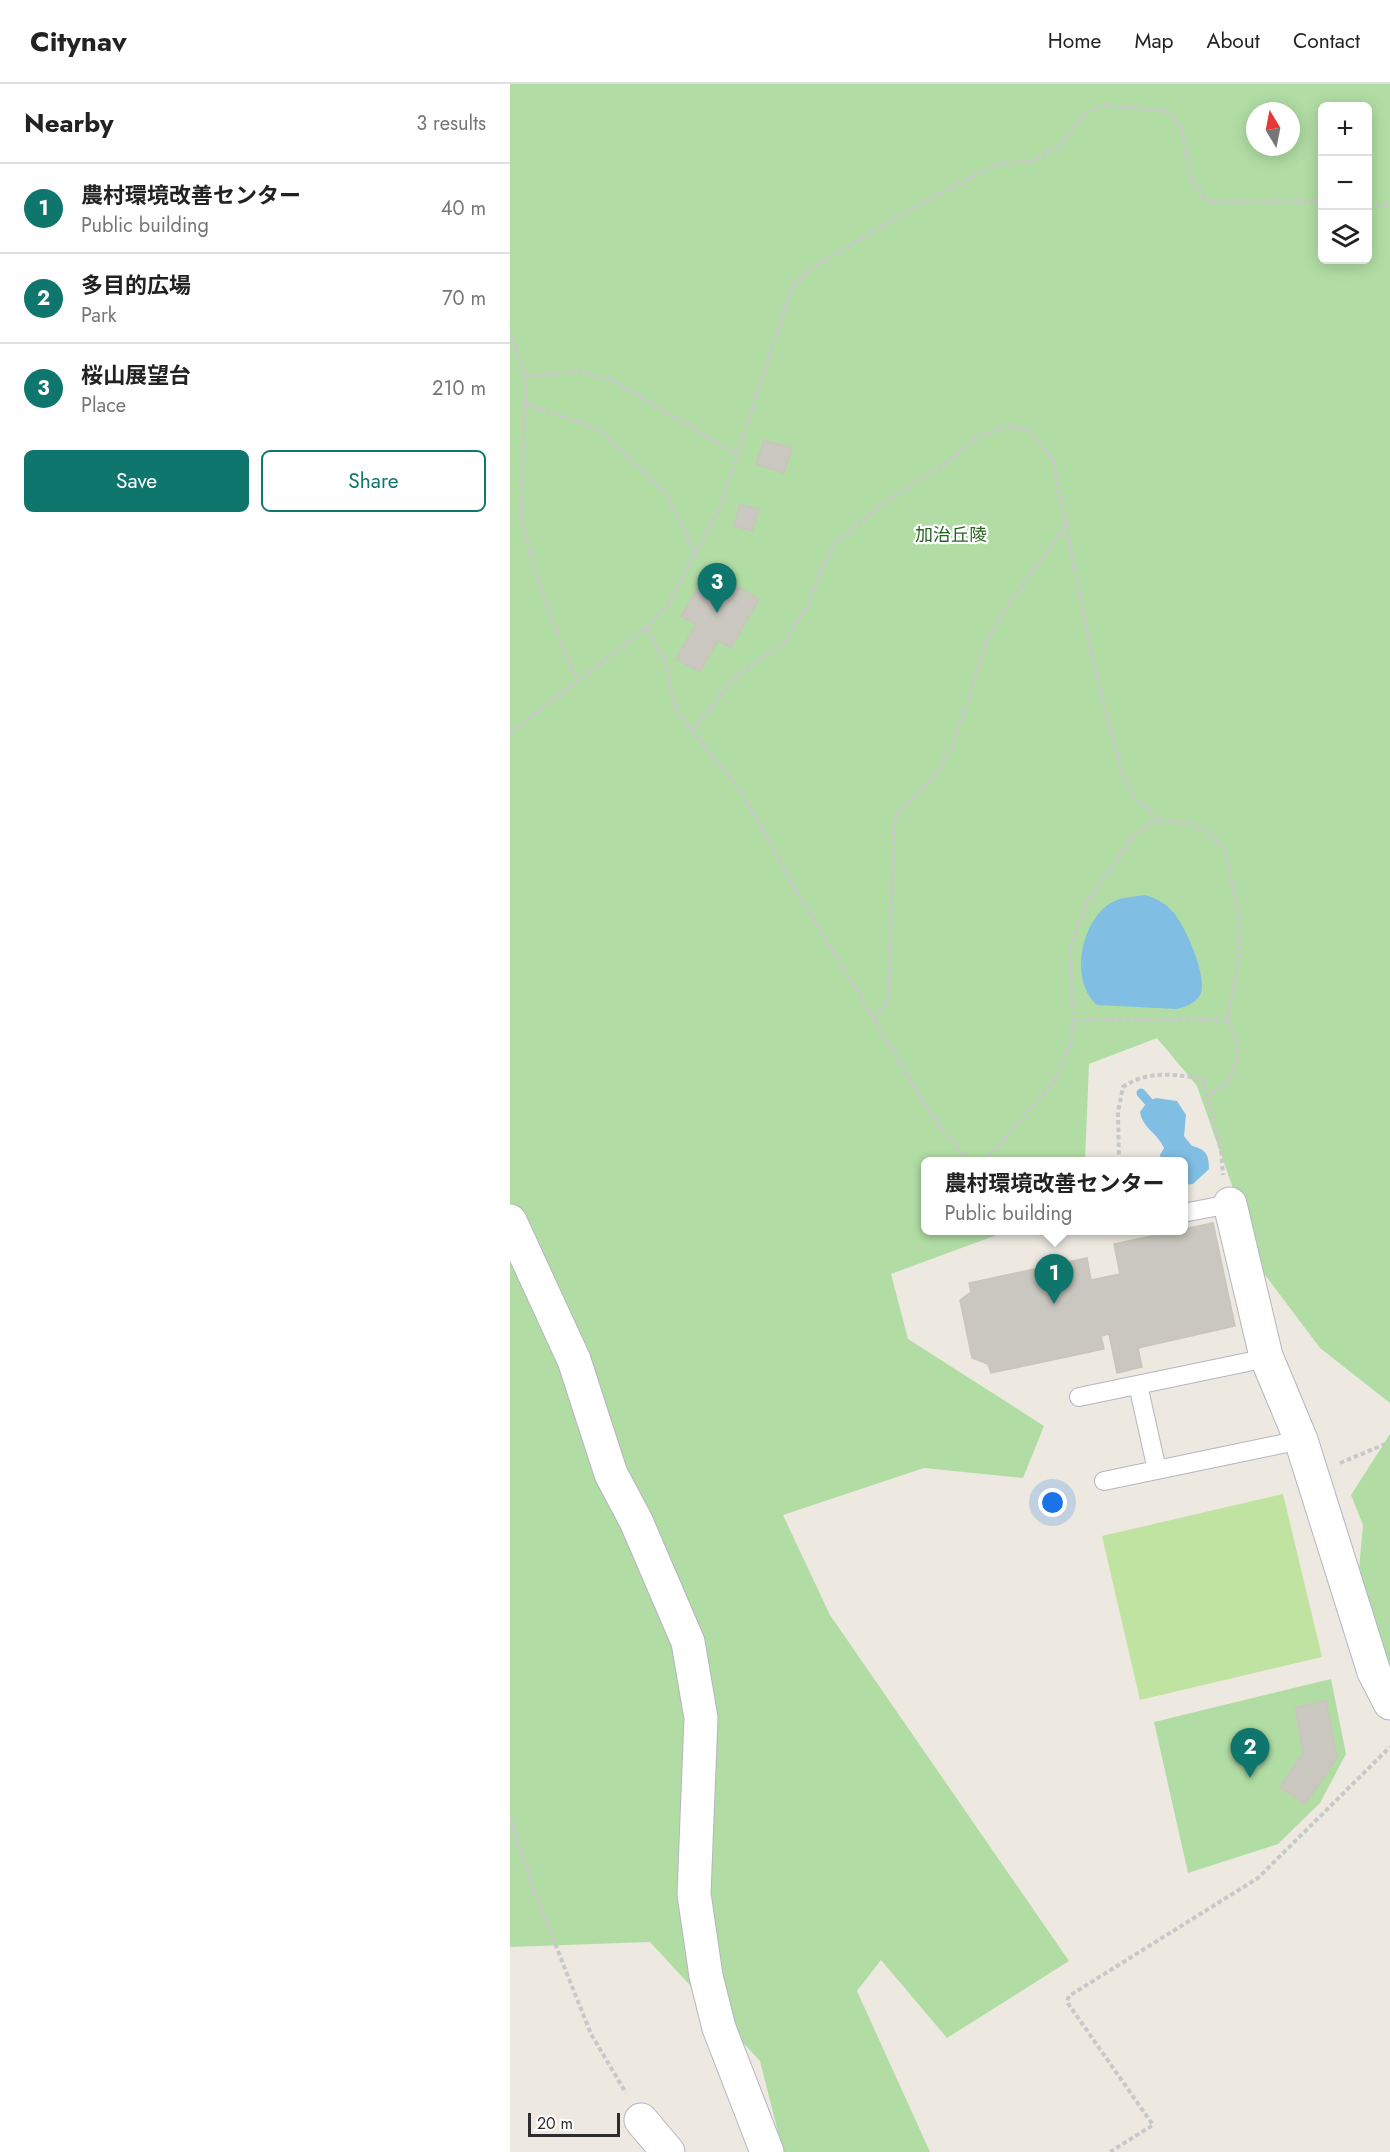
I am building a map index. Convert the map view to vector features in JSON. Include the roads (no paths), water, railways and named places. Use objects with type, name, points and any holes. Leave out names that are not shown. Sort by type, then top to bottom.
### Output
[{"type":"street","points":[[1227,1204],[1267,1358],[1312,1475],[1374,1672],[1390,1703]]},
{"type":"street","points":[[510,1221],[574,1360],[611,1474],[636,1521],[688,1642],[701,1718],[694,1894],[706,1976],[719,2028],[767,2152]]},
{"type":"street","points":[[641,2120],[668,2152]]},
{"type":"lane","points":[[1188,1212],[1227,1204]]},
{"type":"lane","points":[[1080,1397],[1267,1358]]},
{"type":"lane","points":[[1138,1384],[1156,1470]]},
{"type":"lane","points":[[1104,1481],[1300,1440]]},
{"type":"water","points":[[1145,895],[1167,906],[1184,928],[1199,965],[1202,987],[1200,995],[1193,1003],[1176,1009],[1097,1005],[1088,995],[1081,968],[1082,953],[1091,924],[1109,904],[1117,900]]},
{"type":"water","points":[[1156,1098],[1177,1101],[1186,1115],[1184,1136],[1192,1146],[1204,1151],[1209,1169],[1193,1184],[1188,1184],[1188,1157],[1160,1157],[1164,1148],[1147,1127],[1140,1112],[1148,1101]]},
{"type":"waterway","points":[[1141,1093],[1148,1101]]},
{"type":"place","name":"桜山展望台","points":[[717,613]]},
{"type":"place","name":"農村環境改善センター","points":[[1054,1304]]},
{"type":"place","name":"多目的広場","points":[[1250,1778]]},
{"type":"park label","name":"加治丘陵","points":[[951,535]]}]
